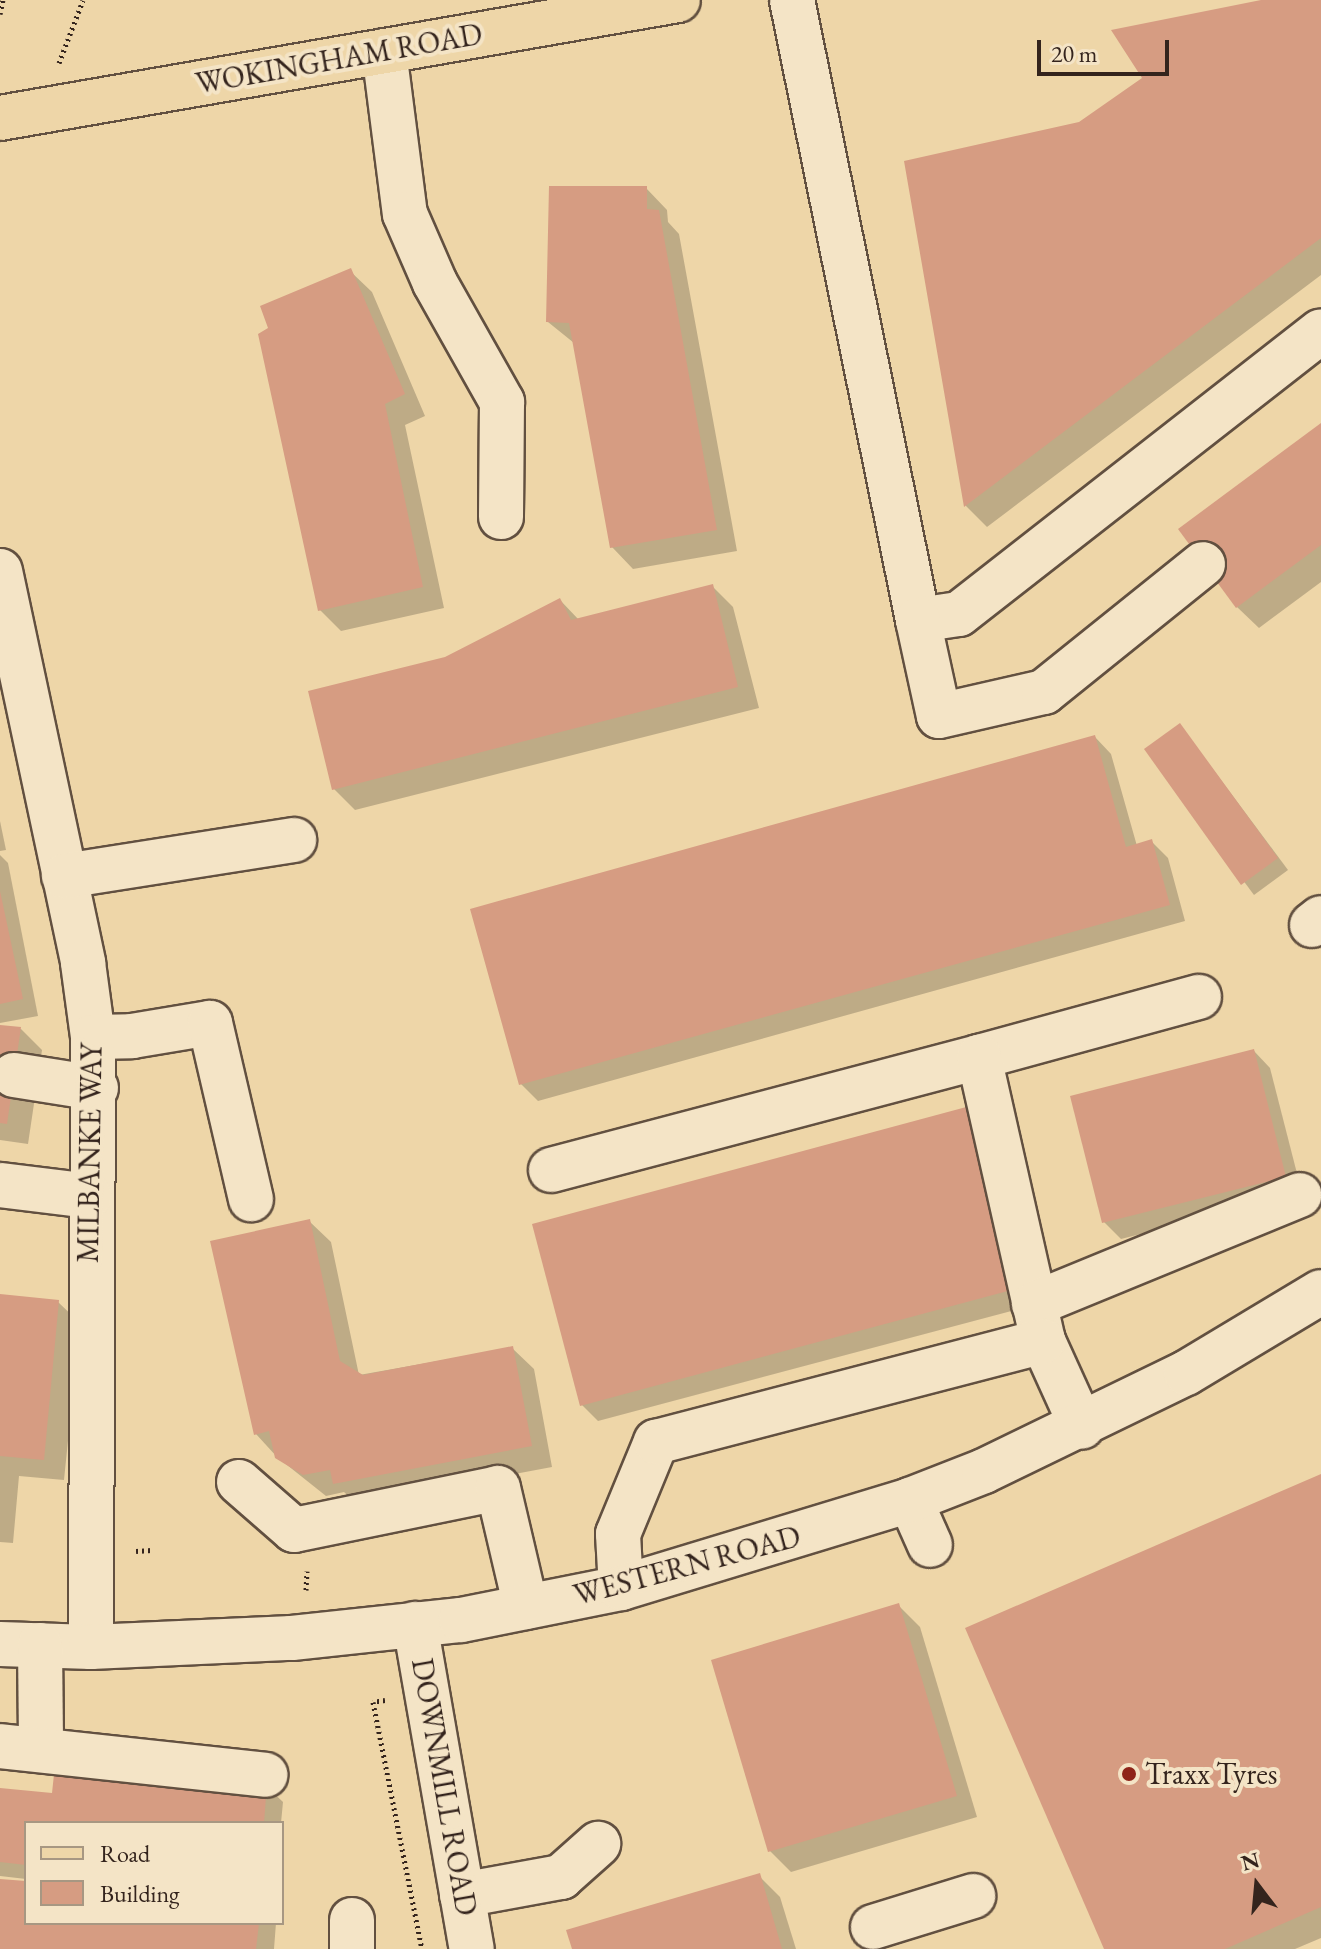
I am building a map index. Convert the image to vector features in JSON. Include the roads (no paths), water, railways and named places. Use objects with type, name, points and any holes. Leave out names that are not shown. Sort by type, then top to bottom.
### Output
[{"type":"main road","name":"WOKINGHAM ROAD","points":[[0,118],[678,0]]},
{"type":"street","points":[[792,0],[939,716],[1044,692],[1203,564]]},
{"type":"street","points":[[384,51],[405,214],[435,283],[502,402],[501,517]]},
{"type":"street","points":[[918,620],[959,614],[1321,331]]},
{"type":"street","name":"MILBANKE WAY","points":[[0,571],[6,638],[64,876],[93,1037],[96,1088],[89,1196],[91,1647]]},
{"type":"street","points":[[64,876],[294,840]]},
{"type":"street","points":[[551,1170],[1199,997]]},
{"type":"street","points":[[93,1037],[132,1036],[210,1023],[251,1199]]},
{"type":"street","points":[[979,1057],[1038,1322],[1082,1427]]},
{"type":"street","points":[[14,1075],[96,1088]]},
{"type":"street","points":[[0,1185],[89,1196]]},
{"type":"street","points":[[621,1588],[618,1534],[656,1442],[1038,1322],[1300,1195]]},
{"type":"street","name":"WESTERN ROAD","points":[[20,1645],[91,1647],[267,1641],[415,1624],[621,1588],[910,1500],[1082,1427],[1186,1373],[1321,1292]]},
{"type":"street","points":[[239,1482],[294,1530],[498,1488],[526,1607]]},
{"type":"street","points":[[910,1500],[930,1545]]},
{"type":"street","name":"DOWNMILL ROAD","points":[[415,1624],[472,1949]]},
{"type":"street","points":[[20,1645],[20,1747],[265,1775]]},
{"type":"street","points":[[462,1895],[561,1877],[598,1844]]},
{"type":"street","points":[[880,1938],[965,1912]]},
{"type":"place","name":"Traxx Tyres","points":[[1129,1774]]}]
